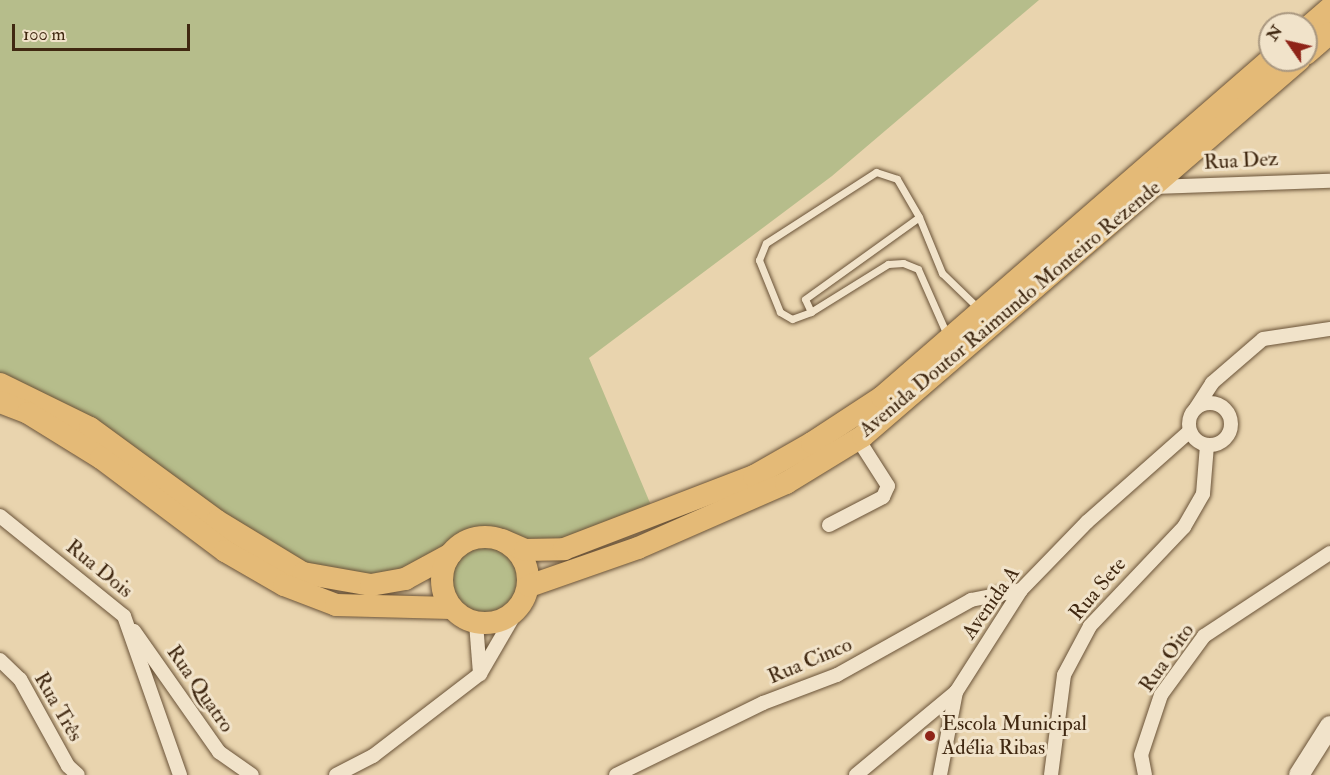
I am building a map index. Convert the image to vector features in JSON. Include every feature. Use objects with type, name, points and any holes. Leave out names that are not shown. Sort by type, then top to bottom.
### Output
[{"type":"main road","points":[[1318,18],[1330,8]]},
{"type":"main road","points":[[1318,44],[1330,33]]},
{"type":"main road","name":"Avenida Doutor Raimundo Monteiro Rezende","points":[[0,384],[90,428],[217,521],[303,573],[371,585],[405,579],[451,554],[474,538],[502,540],[525,550],[564,549],[754,477],[882,397],[1258,70]]},
{"type":"main road","name":"Avenida Doutor Raimundo Monteiro Rezende","points":[[529,586],[638,548],[786,483],[858,439],[1155,187],[1285,72]]},
{"type":"main road","points":[[0,402],[28,413],[101,458],[225,551],[284,585],[336,605],[451,608],[476,623],[490,624],[516,612],[529,586],[522,556],[502,540]]},
{"type":"main road","points":[[451,554],[442,581],[451,608]]},
{"type":"street","name":"Rua Dez","points":[[1155,187],[1330,181]]},
{"type":"street","points":[[1196,408],[1216,404],[1230,418],[1226,437],[1207,445],[1190,431],[1196,408],[1212,382],[1263,339],[1330,329]]},
{"type":"street","name":"Avenida A","points":[[856,775],[956,692],[1021,590],[1087,522],[1190,431]]},
{"type":"street","points":[[829,525],[883,496],[888,486],[858,439]]},
{"type":"street","name":"Rua Sete","points":[[1052,775],[1064,675],[1090,626],[1184,527],[1203,494],[1207,445]]},
{"type":"street","name":"Rua Dois","points":[[0,516],[124,616],[180,775]]},
{"type":"street","name":"Rua Oito","points":[[1144,775],[1141,755],[1161,695],[1204,636],[1330,553]]},
{"type":"street","name":"Rua Cinco","points":[[616,775],[763,703],[837,675],[971,600],[1021,590]]},
{"type":"street","points":[[336,775],[373,756],[480,674],[516,612]]},
{"type":"street","name":"Rua Quatro","points":[[124,616],[219,752],[252,775]]},
{"type":"street","points":[[476,623],[480,674]]},
{"type":"street","name":"Rua Três","points":[[0,660],[20,679],[68,766],[78,775]]},
{"type":"street","points":[[940,775],[956,692]]},
{"type":"street","points":[[1299,775],[1330,726]]},
{"type":"lane","points":[[949,340],[918,269],[903,263],[888,264],[811,312],[792,319],[780,312],[759,260],[766,243],[876,172],[897,179],[919,217],[942,273],[982,311]]},
{"type":"lane","points":[[811,312],[805,303],[807,294],[919,217]]},
{"type":"green space","points":[[0,0],[1039,0],[832,176],[589,358],[653,510],[555,547],[511,541],[488,531],[466,532],[400,574],[374,581],[312,572],[47,397],[0,373]]},
{"type":"green space","points":[[491,543],[510,553],[518,565],[520,579],[518,593],[510,605],[498,613],[477,615],[458,605],[450,593],[448,572],[458,553],[470,545]]},
{"type":"place","name":"Escola Municipal Adélia Ribas","points":[[930,736]]}]
